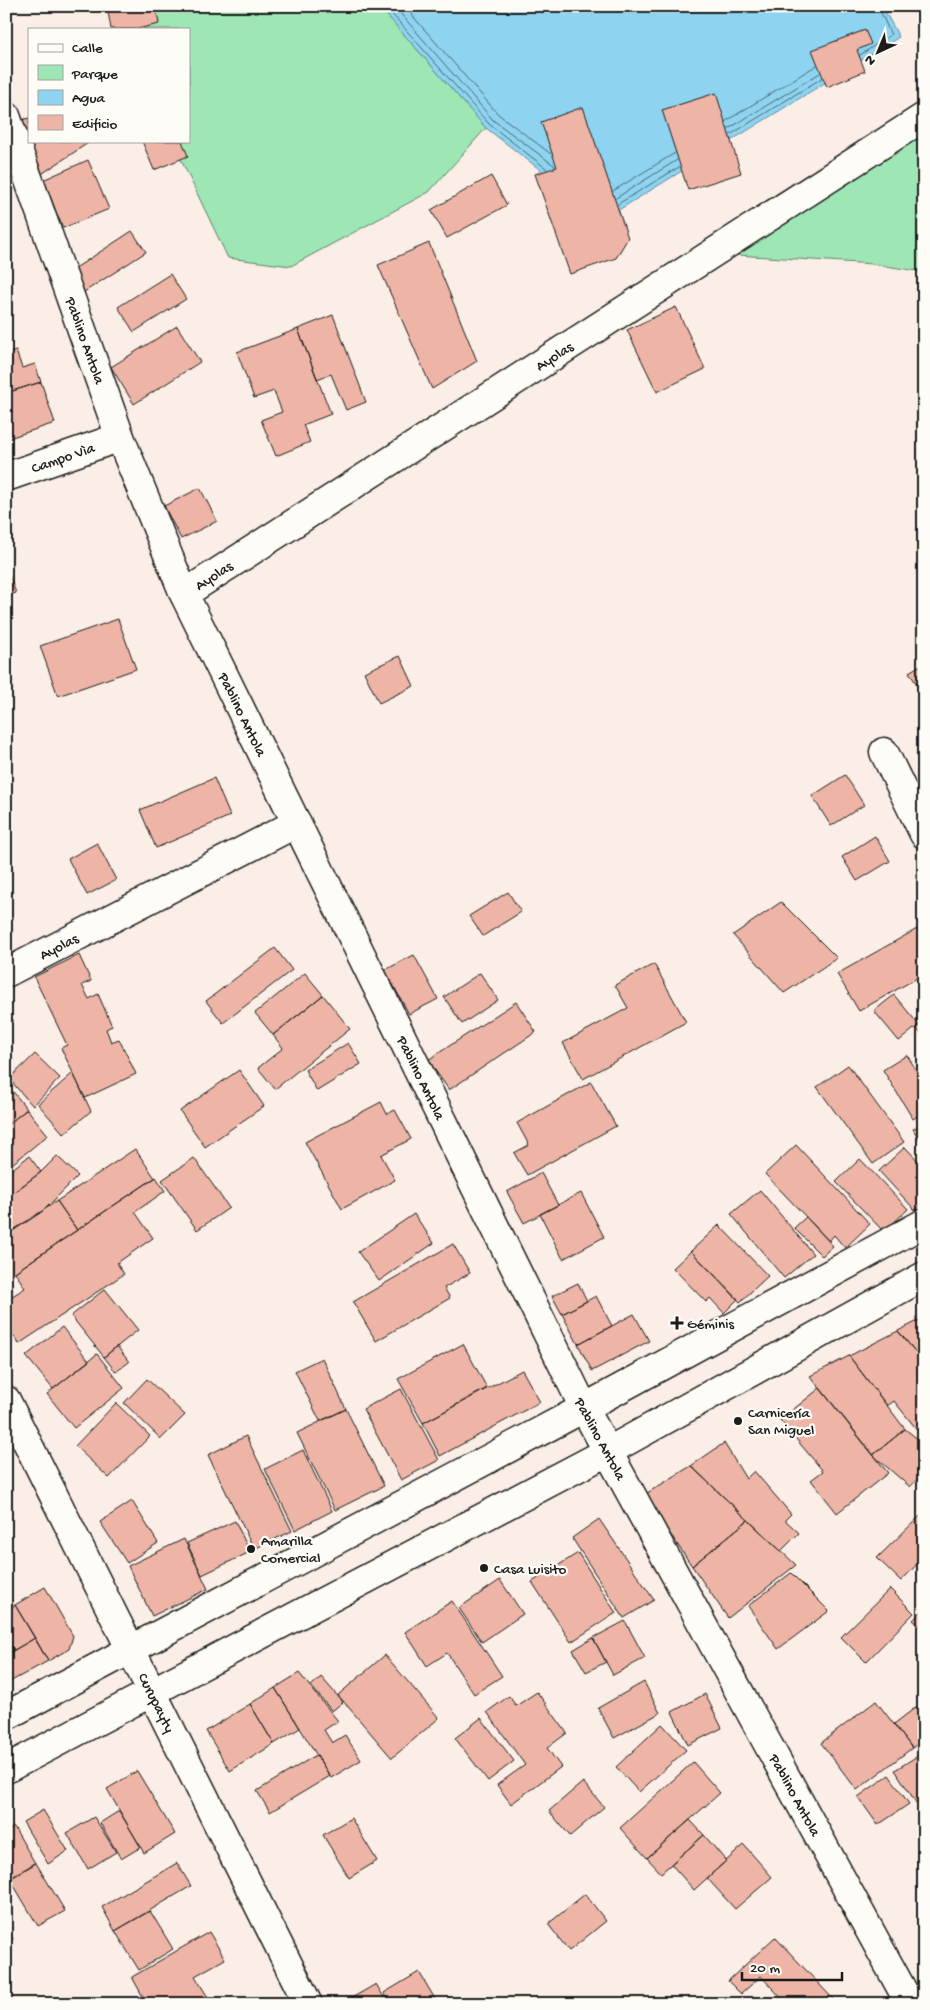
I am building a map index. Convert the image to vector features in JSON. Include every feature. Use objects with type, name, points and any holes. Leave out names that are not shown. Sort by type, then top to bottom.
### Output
[{"type":"street","name":"Pablino Antola","points":[[6,116],[120,438],[184,594],[584,1408],[910,2004]]},
{"type":"street","name":"Ayolas","points":[[184,594],[924,117]]},
{"type":"street","name":"Campo Vìa","points":[[6,477],[120,438]]},
{"type":"street","points":[[884,752],[924,834]]},
{"type":"street","name":"Ayolas","points":[[6,973],[297,823]]},
{"type":"street","points":[[6,1716],[584,1408],[924,1223]]},
{"type":"street","points":[[6,1769],[607,1452],[924,1276]]},
{"type":"street","name":"Curupayty","points":[[6,1400],[308,2004]]},
{"type":"green space","points":[[138,6],[379,6],[486,128],[429,192],[291,266],[228,258],[172,142],[190,142],[190,28],[144,28]]},
{"type":"green space","points":[[924,122],[924,272],[873,264],[722,254]]},
{"type":"water","points":[[379,6],[882,6],[899,37],[604,219],[486,128]]},
{"type":"building","points":[[107,6],[156,6],[159,24],[141,28],[111,28]]},
{"type":"building","points":[[865,30],[871,44],[857,50],[865,71],[827,87],[812,50]]},
{"type":"building","points":[[716,93],[741,173],[688,190],[662,110]]},
{"type":"building","points":[[583,107],[628,238],[616,258],[570,274],[535,174],[557,167],[541,122]]},
{"type":"building","points":[[28,118],[28,142],[90,142],[37,177],[17,121]]},
{"type":"building","points":[[142,142],[182,142],[188,156],[154,170]]},
{"type":"building","points":[[88,160],[109,209],[63,228],[43,180]]},
{"type":"building","points":[[491,176],[507,205],[447,238],[431,210]]},
{"type":"building","points":[[132,231],[146,252],[81,294],[68,273]]},
{"type":"building","points":[[429,243],[477,361],[432,389],[378,265]]},
{"type":"building","points":[[170,274],[186,299],[134,332],[118,307]]},
{"type":"building","points":[[676,307],[705,369],[657,392],[627,330]]},
{"type":"building","points":[[333,315],[366,402],[346,410],[331,374],[317,379],[298,329]]},
{"type":"building","points":[[177,326],[200,362],[134,404],[111,367]]},
{"type":"building","points":[[298,329],[331,414],[303,425],[310,442],[276,456],[261,420],[282,412],[274,391],[254,398],[237,352]]},
{"type":"building","points":[[16,351],[22,368],[35,364],[41,382],[6,393],[6,354]]},
{"type":"building","points":[[41,382],[55,423],[9,438],[6,430],[6,393]]},
{"type":"building","points":[[200,488],[217,521],[181,539],[164,506]]},
{"type":"building","points":[[6,567],[16,593],[6,596]]},
{"type":"building","points":[[118,619],[136,669],[58,696],[40,646]]},
{"type":"building","points":[[400,656],[414,686],[379,703],[364,672]]},
{"type":"building","points":[[924,663],[924,679],[916,683],[909,672]]},
{"type":"building","points":[[924,679],[924,696],[916,683]]},
{"type":"building","points":[[845,775],[864,805],[831,826],[812,796]]},
{"type":"building","points":[[214,778],[230,816],[156,848],[140,810]]},
{"type":"building","points":[[875,836],[890,861],[857,881],[842,857]]},
{"type":"building","points":[[97,843],[116,880],[87,895],[68,859]]},
{"type":"building","points":[[508,892],[521,912],[483,936],[469,916]]},
{"type":"building","points":[[781,902],[837,958],[784,993],[733,935]]},
{"type":"building","points":[[917,929],[924,941],[924,974],[859,1011],[837,974]]},
{"type":"building","points":[[275,948],[292,970],[223,1023],[206,1001]]},
{"type":"building","points":[[79,955],[91,981],[82,985],[89,999],[98,994],[112,1026],[106,1029],[111,1042],[119,1039],[136,1074],[85,1098],[61,1048],[67,1045],[34,977]]},
{"type":"building","points":[[414,955],[438,999],[409,1014],[385,970]]},
{"type":"building","points":[[654,964],[686,1022],[583,1079],[563,1043],[628,1008],[615,985]]},
{"type":"building","points":[[305,973],[323,995],[273,1035],[255,1013]]},
{"type":"building","points":[[480,973],[498,1000],[462,1024],[444,997]]},
{"type":"building","points":[[323,995],[350,1029],[275,1089],[258,1068],[283,1048],[273,1035]]},
{"type":"building","points":[[894,995],[919,1025],[899,1041],[874,1011]]},
{"type":"building","points":[[516,1002],[536,1032],[449,1090],[428,1060]]},
{"type":"building","points":[[924,1022],[924,1038],[916,1028]]},
{"type":"building","points":[[348,1043],[361,1064],[317,1091],[305,1070]]},
{"type":"building","points":[[35,1054],[60,1078],[33,1106],[9,1079]]},
{"type":"building","points":[[907,1055],[924,1083],[924,1112],[913,1119],[883,1070]]},
{"type":"building","points":[[848,1065],[904,1142],[873,1164],[817,1087]]},
{"type":"building","points":[[239,1070],[264,1106],[205,1147],[180,1111]]},
{"type":"building","points":[[73,1073],[91,1111],[64,1134],[38,1104]]},
{"type":"building","points":[[591,1082],[616,1126],[527,1175],[514,1153],[529,1145],[517,1123]]},
{"type":"building","points":[[6,1083],[27,1109],[6,1126]]},
{"type":"building","points":[[381,1102],[387,1114],[395,1110],[411,1139],[381,1155],[395,1180],[342,1209],[305,1142]]},
{"type":"building","points":[[27,1109],[48,1135],[6,1169],[6,1126]]},
{"type":"building","points":[[924,1123],[924,1147],[913,1129]]},
{"type":"building","points":[[796,1145],[870,1224],[845,1248],[834,1235],[829,1241],[765,1174]]},
{"type":"building","points":[[905,1147],[924,1167],[924,1203],[915,1210],[879,1171]]},
{"type":"building","points":[[135,1149],[155,1178],[77,1230],[57,1201]]},
{"type":"building","points":[[29,1156],[41,1172],[6,1198],[6,1174]]},
{"type":"building","points":[[57,1156],[78,1176],[43,1211],[8,1234],[6,1198],[41,1172]]},
{"type":"building","points":[[194,1158],[229,1208],[197,1230],[162,1180]]},
{"type":"building","points":[[860,1159],[908,1209],[884,1232],[836,1182]]},
{"type":"building","points":[[541,1173],[558,1205],[524,1223],[507,1192]]},
{"type":"building","points":[[156,1177],[165,1191],[135,1212],[153,1238],[117,1263],[124,1274],[19,1344],[6,1325],[6,1300],[25,1288],[15,1272]]},
{"type":"building","points":[[760,1190],[813,1254],[784,1278],[731,1214]]},
{"type":"building","points":[[581,1193],[604,1237],[563,1259],[540,1214]]},
{"type":"building","points":[[57,1201],[77,1230],[6,1278],[6,1235]]},
{"type":"building","points":[[414,1214],[434,1243],[379,1281],[358,1252]]},
{"type":"building","points":[[806,1217],[833,1246],[822,1256],[794,1228]]},
{"type":"building","points":[[719,1225],[768,1276],[740,1302],[691,1251]]},
{"type":"building","points":[[453,1244],[470,1273],[444,1288],[450,1298],[376,1341],[353,1302]]},
{"type":"building","points":[[691,1251],[738,1299],[724,1313],[710,1298],[706,1302],[673,1268]]},
{"type":"building","points":[[578,1283],[587,1301],[562,1314],[552,1296]]},
{"type":"building","points":[[105,1289],[138,1330],[104,1357],[71,1316]]},
{"type":"building","points":[[596,1296],[612,1326],[578,1344],[562,1314]]},
{"type":"building","points":[[634,1314],[649,1341],[592,1371],[578,1344]]},
{"type":"building","points":[[924,1318],[924,1362],[898,1331]]},
{"type":"building","points":[[62,1327],[89,1361],[53,1389],[26,1356]]},
{"type":"building","points":[[898,1331],[924,1362],[924,1428],[919,1432],[894,1401],[887,1406],[849,1356]]},
{"type":"building","points":[[463,1344],[487,1388],[423,1423],[398,1379]]},
{"type":"building","points":[[117,1346],[129,1362],[116,1372],[104,1357]]},
{"type":"building","points":[[97,1354],[124,1388],[74,1428],[47,1394]]},
{"type":"building","points":[[849,1356],[905,1429],[873,1455],[810,1376]]},
{"type":"building","points":[[322,1358],[346,1409],[320,1421],[295,1371]]},
{"type":"building","points":[[522,1370],[540,1402],[440,1456],[423,1423]]},
{"type":"building","points":[[147,1379],[185,1415],[161,1439],[124,1403]]},
{"type":"building","points":[[820,1388],[888,1473],[837,1513],[811,1480],[823,1471],[780,1420]]},
{"type":"building","points":[[401,1389],[439,1460],[401,1480],[363,1409]]},
{"type":"building","points":[[116,1403],[150,1436],[109,1478],[75,1446]]},
{"type":"building","points":[[346,1409],[384,1486],[335,1510],[297,1433]]},
{"type":"building","points":[[905,1429],[924,1444],[924,1472],[910,1487],[873,1455]]},
{"type":"building","points":[[246,1436],[292,1531],[254,1549],[208,1455]]},
{"type":"building","points":[[724,1443],[746,1479],[754,1471],[791,1514],[785,1520],[799,1533],[781,1551],[691,1466]]},
{"type":"building","points":[[303,1450],[332,1511],[295,1530],[265,1469]]},
{"type":"building","points":[[691,1466],[748,1520],[692,1566],[644,1495]]},
{"type":"building","points":[[132,1501],[158,1543],[127,1563],[100,1522]]},
{"type":"building","points":[[920,1516],[924,1520],[924,1557],[901,1581],[877,1558]]},
{"type":"building","points":[[599,1519],[654,1600],[624,1618],[572,1538]]},
{"type":"building","points":[[748,1520],[796,1565],[728,1618],[692,1566]]},
{"type":"building","points":[[235,1521],[250,1552],[202,1575],[187,1543]]},
{"type":"building","points":[[184,1539],[208,1589],[152,1616],[128,1566]]},
{"type":"building","points":[[578,1553],[616,1613],[571,1642],[532,1582]]},
{"type":"building","points":[[791,1573],[829,1611],[778,1649],[748,1606]]},
{"type":"building","points":[[500,1580],[523,1614],[482,1642],[459,1608]]},
{"type":"building","points":[[45,1587],[73,1636],[69,1649],[48,1661],[15,1605]]},
{"type":"building","points":[[890,1589],[914,1613],[866,1662],[841,1637]]},
{"type":"building","points":[[452,1601],[502,1676],[474,1694],[447,1653],[427,1666],[405,1632]]},
{"type":"building","points":[[15,1605],[35,1638],[14,1650],[6,1637],[6,1610]]},
{"type":"building","points":[[924,1609],[924,1630],[913,1620]]},
{"type":"building","points":[[625,1621],[645,1658],[613,1675],[593,1638]]},
{"type":"building","points":[[6,1637],[14,1650],[6,1655]]},
{"type":"building","points":[[35,1638],[48,1661],[6,1684],[6,1655]]},
{"type":"building","points":[[593,1638],[606,1662],[586,1672],[573,1650]]},
{"type":"building","points":[[385,1655],[439,1718],[392,1758],[338,1695]]},
{"type":"building","points":[[299,1673],[338,1721],[324,1730],[332,1743],[345,1735],[361,1760],[331,1778],[275,1688]]},
{"type":"building","points":[[321,1677],[343,1702],[332,1711],[311,1686]]},
{"type":"building","points":[[924,1677],[924,1690],[917,1682]]},
{"type":"building","points":[[644,1682],[660,1713],[614,1738],[598,1708]]},
{"type":"building","points":[[275,1688],[300,1728],[274,1744],[250,1704]]},
{"type":"building","points":[[537,1692],[567,1733],[547,1748],[561,1767],[511,1804],[497,1785],[525,1765],[487,1712],[509,1696],[516,1706]]},
{"type":"building","points":[[705,1694],[722,1728],[688,1745],[672,1712]]},
{"type":"building","points":[[876,1701],[912,1748],[857,1790],[821,1743]]},
{"type":"building","points":[[924,1701],[924,1739],[912,1748],[894,1724]]},
{"type":"building","points":[[250,1704],[274,1744],[230,1771],[206,1731]]},
{"type":"building","points":[[481,1718],[514,1761],[488,1781],[455,1738]]},
{"type":"building","points":[[662,1724],[686,1750],[639,1792],[616,1767]]},
{"type":"building","points":[[924,1752],[924,1815],[895,1770]]},
{"type":"building","points":[[316,1755],[330,1776],[270,1812],[257,1791]]},
{"type":"building","points":[[693,1762],[720,1793],[647,1858],[620,1828]]},
{"type":"building","points":[[137,1771],[175,1834],[144,1853],[107,1789]]},
{"type":"building","points":[[889,1775],[909,1804],[878,1825],[858,1797]]},
{"type":"building","points":[[583,1782],[604,1807],[570,1836],[549,1811]]},
{"type":"building","points":[[43,1810],[68,1851],[48,1864],[23,1822]]},
{"type":"building","points":[[119,1811],[141,1847],[121,1859],[100,1823]]},
{"type":"building","points":[[94,1817],[116,1852],[88,1869],[67,1833]]},
{"type":"building","points":[[351,1818],[377,1861],[349,1878],[323,1835]]},
{"type":"building","points":[[690,1820],[704,1835],[661,1873],[647,1858]]},
{"type":"building","points":[[14,1827],[35,1863],[6,1880],[6,1832]]},
{"type":"building","points":[[704,1835],[726,1861],[694,1890],[671,1864]]},
{"type":"building","points":[[744,1845],[772,1877],[735,1909],[707,1878]]},
{"type":"building","points":[[36,1863],[65,1911],[38,1926],[10,1879]]},
{"type":"building","points":[[177,1863],[191,1886],[115,1931],[102,1907]]},
{"type":"building","points":[[585,1894],[606,1921],[569,1951],[548,1924]]},
{"type":"building","points":[[150,1911],[173,1949],[139,1970],[115,1931]]},
{"type":"building","points":[[6,1927],[13,1939],[6,1944]]},
{"type":"building","points":[[209,1932],[225,1959],[195,1976],[212,2004],[147,2004],[132,1977]]},
{"type":"building","points":[[775,1937],[833,1999],[828,2004],[787,2004],[761,1976],[741,1994],[728,1981]]},
{"type":"building","points":[[419,1972],[438,2004],[391,2004],[384,1993]]},
{"type":"building","points":[[376,1984],[388,2004],[343,2004],[343,2003]]},
{"type":"place","name":"Géminis","points":[[677,1323]]},
{"type":"place","name":"Carnicería San Miguel","points":[[738,1421]]},
{"type":"place","name":"Amarilla Comercial","points":[[251,1549]]},
{"type":"place","name":"Casa Luisito","points":[[484,1568]]}]
